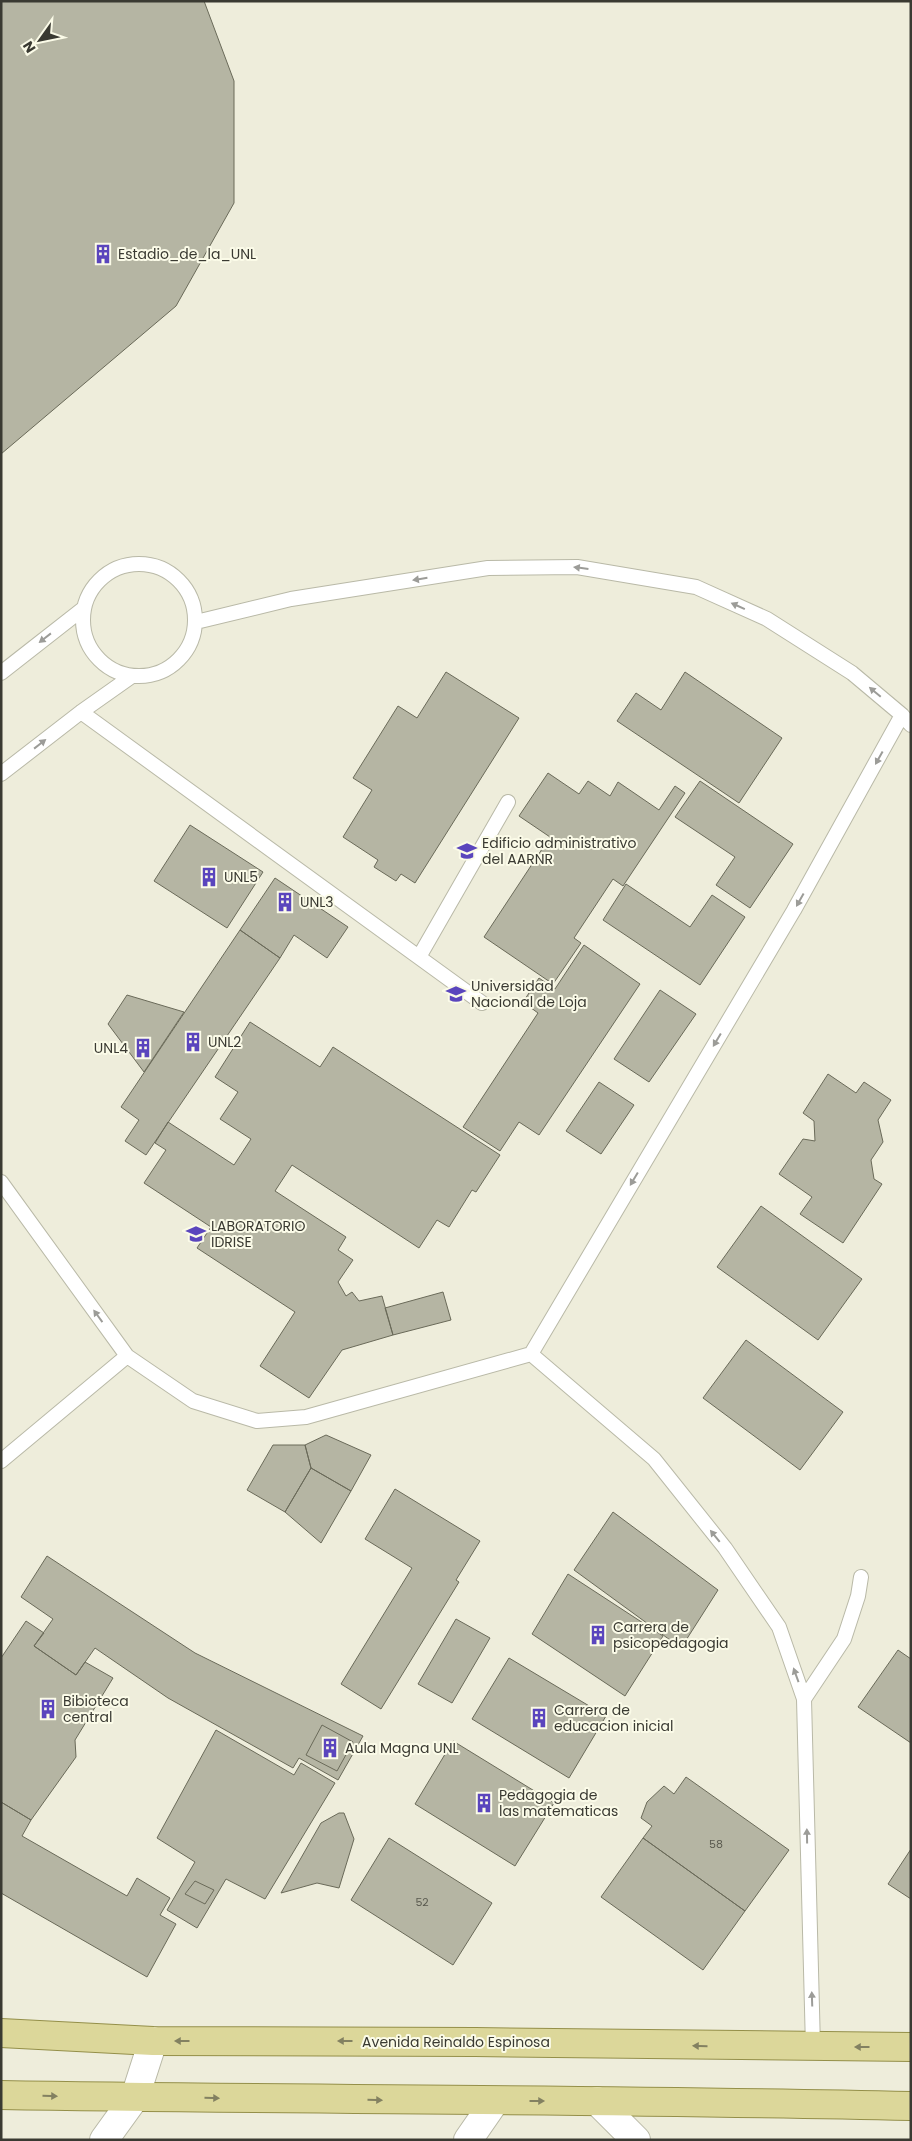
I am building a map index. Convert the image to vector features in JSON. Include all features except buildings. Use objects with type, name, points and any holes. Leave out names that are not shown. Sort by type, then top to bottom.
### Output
[{"type":"main road","name":"Avenida Reinaldo Espinosa","points":[[1,2033],[153,2041],[466,2042],[813,2048],[911,2047]]},
{"type":"main road","points":[[1,2095],[911,2106]]},
{"type":"street","points":[[104,2140],[135,2097],[153,2041]]},
{"type":"street","points":[[468,2140],[495,2101]]},
{"type":"street","points":[[597,2101],[636,2140]]},
{"type":"lane","points":[[136,562],[155,565],[172,573],[186,586],[194,604],[196,622],[193,640],[183,657],[169,668],[151,675],[132,676],[117,672],[104,664],[93,653],[86,639],[83,624],[84,608],[90,591],[102,576],[118,566],[136,562]]},
{"type":"lane","points":[[1,1182],[127,1356],[193,1401],[257,1421],[306,1417],[531,1354],[907,720],[852,673],[767,619],[696,587],[577,567],[488,568],[291,599],[196,622]]},
{"type":"lane","points":[[1,673],[84,608]]},
{"type":"lane","points":[[1,774],[81,712],[132,676]]},
{"type":"lane","points":[[81,712],[482,1003]]},
{"type":"lane","points":[[419,957],[508,802]]},
{"type":"lane","points":[[531,1354],[654,1459],[725,1548],[779,1627],[804,1699],[813,2048]]},
{"type":"lane","points":[[1,1461],[127,1356]]},
{"type":"lane","points":[[804,1699],[844,1639],[858,1596],[861,1577]]},
{"type":"place","name":"Estadio_de_la_UNL","points":[[103,254]]},
{"type":"place","name":"Edificio administrativo del AARNR","points":[[467,851]]},
{"type":"place","name":"UNL5","points":[[209,877]]},
{"type":"place","name":"UNL3","points":[[285,902]]},
{"type":"place","name":"Universidad Nacional de Loja","points":[[456,994]]},
{"type":"place","name":"UNL2","points":[[193,1042]]},
{"type":"place","name":"UNL4","points":[[143,1048]]},
{"type":"place","name":"LABORATORIO IDRISE","points":[[196,1234]]},
{"type":"place","name":"Carrera de psicopedagogia","points":[[598,1635]]},
{"type":"place","name":"Bibioteca central","points":[[48,1709]]},
{"type":"place","name":"Carrera de educacion inicial","points":[[539,1718]]},
{"type":"place","name":"Aula Magna UNL","points":[[330,1748]]},
{"type":"place","name":"Pedagogia de las matematicas","points":[[484,1803]]}]
